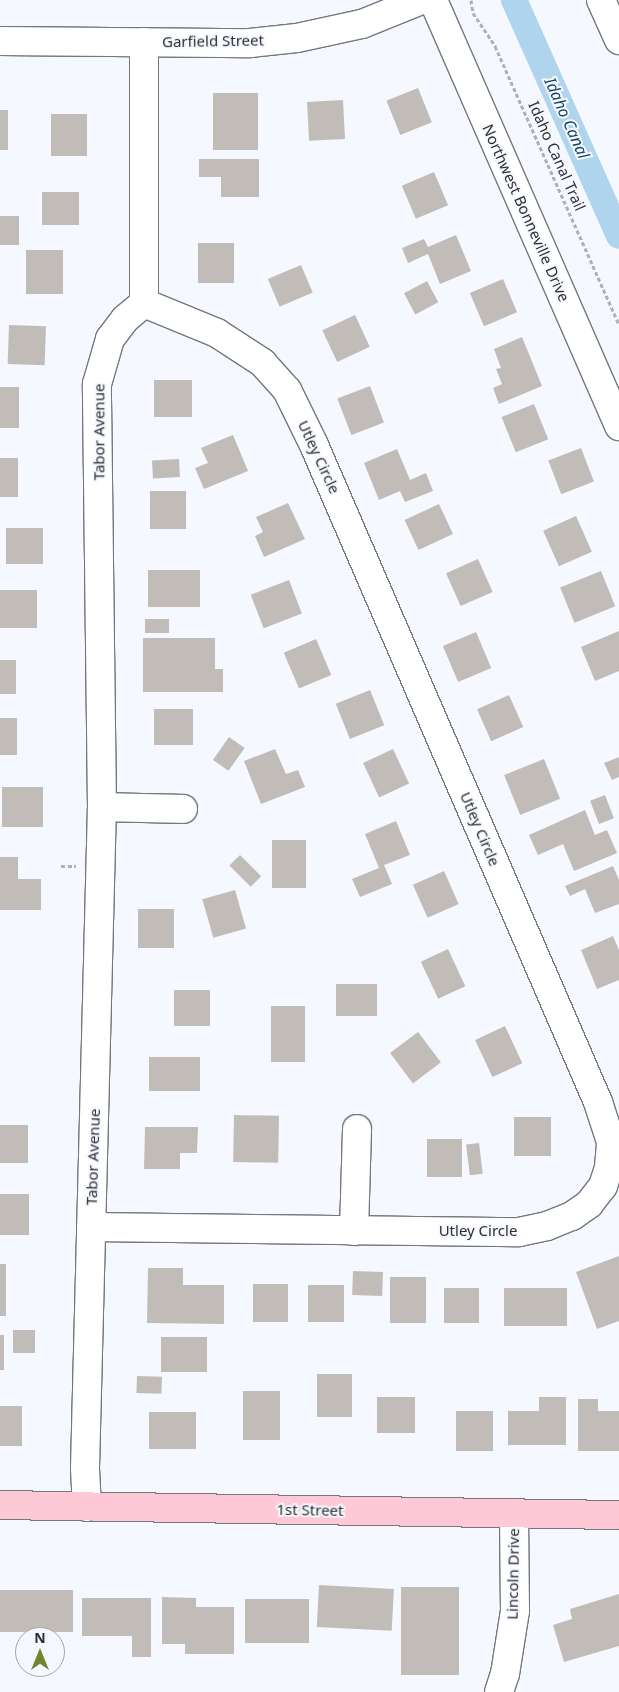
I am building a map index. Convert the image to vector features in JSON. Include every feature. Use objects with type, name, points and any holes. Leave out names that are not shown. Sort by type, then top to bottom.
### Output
[{"type":"main road","name":"1st Street","points":[[0,1505],[619,1515]]},
{"type":"street","name":"Garfield Street","points":[[0,41],[250,43],[297,38],[362,24],[421,0]]},
{"type":"street","name":"Northwest Bonneville Drive","points":[[433,0],[619,426]]},
{"type":"street","points":[[601,0],[619,40]]},
{"type":"street","points":[[144,42],[144,303]]},
{"type":"street","name":"Tabor Avenue","points":[[87,1506],[85,1468],[102,807],[97,384],[110,339],[125,318],[144,303]]},
{"type":"street","name":"Utley Circle","points":[[91,1227],[519,1232],[547,1226],[572,1216],[589,1204],[603,1186],[609,1167],[611,1142],[598,1102],[374,582],[314,445],[287,390],[263,363],[217,333],[144,303]]},
{"type":"street","points":[[102,807],[184,809]]},
{"type":"street","points":[[354,1231],[358,1129]]},
{"type":"street","name":"Lincoln Drive","points":[[499,1692],[505,1674],[515,1611],[514,1514]]},
{"type":"path","name":"Idaho Canal Trail","points":[[472,0],[473,13],[495,46],[619,324]]},
{"type":"path","points":[[61,866],[76,866]]},
{"type":"building","points":[[418,88],[432,122],[400,135],[386,101]]},
{"type":"building","points":[[213,93],[258,93],[258,150],[213,150]]},
{"type":"building","points":[[343,100],[345,139],[309,141],[307,102]]},
{"type":"building","points":[[0,110],[8,110],[8,150],[0,150]]},
{"type":"building","points":[[51,114],[87,114],[87,156],[51,156]]},
{"type":"building","points":[[199,159],[259,159],[259,197],[221,197],[221,177],[199,177]]},
{"type":"building","points":[[434,172],[448,205],[416,219],[402,186]]},
{"type":"building","points":[[42,192],[79,192],[79,225],[42,225]]},
{"type":"building","points":[[0,216],[19,216],[19,245],[0,245]]},
{"type":"building","points":[[456,235],[471,271],[440,284],[428,254],[408,263],[402,248],[424,239],[428,247]]},
{"type":"building","points":[[198,243],[234,243],[234,283],[198,283]]},
{"type":"building","points":[[26,250],[63,250],[63,294],[26,294]]},
{"type":"building","points":[[301,265],[313,293],[280,307],[268,279]]},
{"type":"building","points":[[503,279],[517,312],[484,326],[470,293]]},
{"type":"building","points":[[427,281],[438,302],[415,314],[404,293]]},
{"type":"building","points":[[355,315],[370,347],[337,362],[322,330]]},
{"type":"building","points":[[9,325],[46,326],[45,365],[8,364]]},
{"type":"building","points":[[522,337],[542,386],[499,404],[493,388],[502,384],[496,369],[501,368],[494,349]]},
{"type":"building","points":[[154,380],[192,380],[192,417],[154,417]]},
{"type":"building","points":[[370,386],[384,422],[351,435],[337,399]]},
{"type":"building","points":[[0,387],[19,387],[19,428],[0,428]]},
{"type":"building","points":[[534,404],[548,439],[516,452],[502,417]]},
{"type":"building","points":[[233,435],[248,471],[204,489],[195,468],[208,463],[201,448]]},
{"type":"building","points":[[581,448],[594,482],[561,494],[548,461]]},
{"type":"building","points":[[397,449],[410,480],[426,473],[433,491],[405,502],[400,491],[379,500],[364,463]]},
{"type":"building","points":[[0,458],[18,458],[18,497],[0,497]]},
{"type":"building","points":[[179,459],[180,477],[153,478],[152,460]]},
{"type":"building","points":[[150,491],[186,491],[186,529],[150,529]]},
{"type":"building","points":[[288,503],[305,539],[264,557],[255,536],[263,532],[256,517]]},
{"type":"building","points":[[439,504],[453,534],[419,550],[405,520]]},
{"type":"building","points":[[576,516],[592,552],[559,566],[543,531]]},
{"type":"building","points":[[6,528],[43,528],[43,564],[6,564]]},
{"type":"building","points":[[478,559],[493,592],[461,606],[446,573]]},
{"type":"building","points":[[148,570],[200,570],[200,607],[148,607]]},
{"type":"building","points":[[601,571],[615,606],[574,623],[560,587]]},
{"type":"building","points":[[289,580],[302,614],[264,628],[251,595]]},
{"type":"building","points":[[0,590],[37,590],[37,628],[0,628]]},
{"type":"building","points":[[145,619],[169,619],[169,633],[145,633]]},
{"type":"building","points":[[619,631],[619,671],[595,681],[581,647]]},
{"type":"building","points":[[476,632],[491,668],[458,682],[443,646]]},
{"type":"building","points":[[143,638],[215,638],[215,669],[223,669],[223,692],[143,692]]},
{"type":"building","points":[[316,639],[331,675],[299,689],[284,653]]},
{"type":"building","points":[[0,660],[16,660],[16,694],[0,694]]},
{"type":"building","points":[[370,690],[384,725],[350,739],[336,704]]},
{"type":"building","points":[[509,695],[523,727],[491,741],[477,709]]},
{"type":"building","points":[[154,709],[193,709],[193,745],[154,745]]},
{"type":"building","points":[[0,718],[17,718],[17,755],[0,755]]},
{"type":"building","points":[[229,737],[245,748],[229,771],[213,760]]},
{"type":"building","points":[[275,749],[286,774],[298,770],[305,787],[261,804],[244,761]]},
{"type":"building","points":[[393,749],[409,783],[379,797],[363,763]]},
{"type":"building","points":[[619,757],[619,777],[612,780],[604,763]]},
{"type":"building","points":[[544,759],[560,799],[520,815],[504,775]]},
{"type":"building","points":[[2,787],[43,787],[43,827],[2,827]]},
{"type":"building","points":[[605,795],[614,818],[599,824],[590,801]]},
{"type":"building","points":[[585,810],[595,835],[607,830],[617,853],[574,871],[563,844],[538,855],[529,835]]},
{"type":"building","points":[[396,821],[410,855],[384,865],[392,884],[360,897],[352,879],[379,868],[365,834]]},
{"type":"building","points":[[272,840],[306,840],[306,888],[272,888]]},
{"type":"building","points":[[240,855],[261,876],[251,887],[229,866]]},
{"type":"building","points":[[0,857],[18,857],[18,879],[41,879],[41,910],[0,910]]},
{"type":"building","points":[[613,866],[619,880],[619,904],[595,913],[585,889],[570,896],[565,886]]},
{"type":"building","points":[[444,871],[459,904],[428,918],[413,885]]},
{"type":"building","points":[[235,890],[246,928],[213,938],[202,899]]},
{"type":"building","points":[[138,909],[174,909],[174,948],[138,948]]},
{"type":"building","points":[[613,936],[619,950],[619,980],[597,989],[581,950]]},
{"type":"building","points":[[448,949],[465,986],[438,999],[421,962]]},
{"type":"building","points":[[336,984],[377,984],[377,1016],[336,1016]]},
{"type":"building","points":[[174,990],[210,990],[210,1026],[174,1026]]},
{"type":"building","points":[[271,1006],[305,1006],[305,1062],[271,1062]]},
{"type":"building","points":[[505,1026],[522,1063],[492,1077],[475,1040]]},
{"type":"building","points":[[418,1032],[441,1062],[413,1083],[390,1053]]},
{"type":"building","points":[[149,1057],[200,1057],[200,1091],[149,1091]]},
{"type":"building","points":[[234,1115],[279,1116],[278,1163],[233,1162]]},
{"type":"building","points":[[514,1117],[551,1117],[551,1156],[514,1156]]},
{"type":"building","points":[[0,1125],[28,1125],[28,1163],[0,1163]]},
{"type":"building","points":[[145,1127],[198,1127],[197,1153],[180,1153],[180,1169],[144,1169]]},
{"type":"building","points":[[427,1139],[462,1139],[462,1177],[427,1177]]},
{"type":"building","points":[[479,1143],[483,1174],[470,1175],[466,1145]]},
{"type":"building","points":[[0,1194],[29,1194],[29,1235],[0,1235]]},
{"type":"building","points":[[619,1256],[619,1321],[597,1329],[576,1272]]},
{"type":"building","points":[[0,1264],[6,1264],[6,1316],[0,1316]]},
{"type":"building","points":[[148,1268],[183,1268],[183,1285],[224,1285],[224,1324],[147,1323]]},
{"type":"building","points":[[353,1271],[383,1272],[382,1296],[352,1295]]},
{"type":"building","points":[[390,1277],[426,1277],[426,1323],[390,1323]]},
{"type":"building","points":[[253,1284],[288,1284],[288,1322],[253,1322]]},
{"type":"building","points":[[308,1285],[344,1285],[344,1322],[308,1322]]},
{"type":"building","points":[[444,1288],[479,1288],[479,1323],[444,1323]]},
{"type":"building","points":[[504,1288],[567,1288],[567,1326],[504,1326]]},
{"type":"building","points":[[13,1330],[35,1330],[35,1353],[13,1353]]},
{"type":"building","points":[[0,1335],[4,1335],[4,1370],[0,1370]]},
{"type":"building","points":[[161,1337],[207,1337],[207,1372],[161,1372]]},
{"type":"building","points":[[317,1374],[352,1374],[352,1417],[317,1417]]},
{"type":"building","points":[[137,1376],[162,1377],[161,1394],[136,1393]]},
{"type":"building","points":[[243,1391],[280,1391],[280,1440],[243,1440]]},
{"type":"building","points":[[377,1397],[415,1397],[415,1433],[377,1433]]},
{"type":"building","points":[[539,1397],[566,1397],[566,1445],[508,1445],[508,1411],[539,1411]]},
{"type":"building","points":[[578,1399],[598,1399],[598,1411],[619,1411],[619,1451],[578,1451]]},
{"type":"building","points":[[0,1406],[22,1406],[22,1446],[0,1446]]},
{"type":"building","points":[[456,1411],[493,1411],[493,1451],[456,1451]]},
{"type":"building","points":[[149,1412],[196,1412],[196,1449],[149,1449]]},
{"type":"building","points":[[319,1585],[394,1589],[392,1631],[317,1627]]},
{"type":"building","points":[[401,1587],[459,1587],[459,1675],[401,1675]]},
{"type":"building","points":[[0,1590],[73,1590],[73,1632],[65,1632],[65,1627],[15,1627],[15,1632],[0,1632]]},
{"type":"building","points":[[619,1594],[619,1646],[564,1662],[553,1625],[572,1619],[570,1609]]},
{"type":"building","points":[[162,1597],[196,1598],[196,1607],[234,1607],[234,1654],[185,1654],[185,1644],[162,1644]]},
{"type":"building","points":[[82,1598],[151,1598],[151,1657],[132,1657],[132,1636],[82,1636]]},
{"type":"building","points":[[245,1599],[309,1599],[309,1643],[245,1643]]},
{"type":"waterway","name":"Idaho Canal","points":[[514,0],[619,236]]}]
